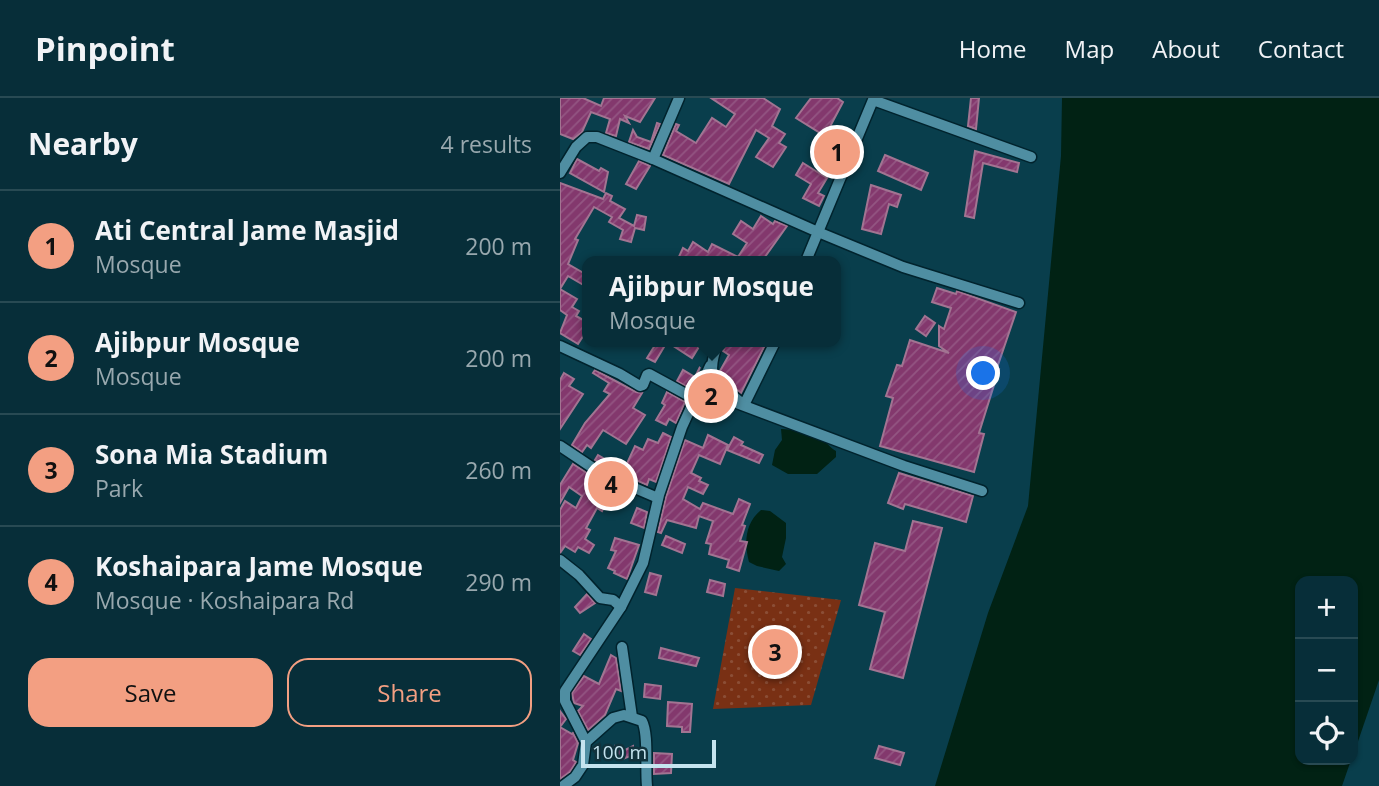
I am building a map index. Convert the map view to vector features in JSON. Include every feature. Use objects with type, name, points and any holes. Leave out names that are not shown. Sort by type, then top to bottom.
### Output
[{"type":"street","points":[[653,159],[679,98]]},
{"type":"street","points":[[808,256],[872,99],[1031,157]]},
{"type":"street","points":[[560,173],[576,147],[587,137],[597,137],[903,267],[1019,303]]},
{"type":"street","points":[[560,346],[620,374],[639,386],[642,386],[649,374],[719,414],[726,399],[904,466],[982,491]]},
{"type":"street","points":[[563,786],[575,777],[583,765],[586,742],[565,701],[565,691],[621,607],[643,563],[658,498],[682,427],[716,347]]},
{"type":"street","points":[[744,405],[773,347]]},
{"type":"street","points":[[710,366],[711,374],[744,405]]},
{"type":"street","points":[[560,446],[602,474],[658,498]]},
{"type":"street","points":[[560,560],[579,575],[600,598],[613,600],[621,607]]},
{"type":"street","points":[[622,647],[632,717]]},
{"type":"street","points":[[586,742],[613,718],[624,715],[642,720],[646,728],[645,762],[648,786]]},
{"type":"shaded area","points":[[1062,98],[1379,98],[1379,680],[1358,741],[1358,576],[1295,576],[1295,765],[1349,765],[1342,786],[935,786],[988,613],[1028,506],[1061,156]]},
{"type":"shaded area","points":[[781,429],[802,432],[824,441],[836,451],[836,457],[817,474],[788,474],[772,465],[775,450],[782,440]]},
{"type":"shaded area","points":[[761,510],[770,511],[786,523],[782,557],[786,564],[779,571],[749,562],[747,534],[752,521]]},
{"type":"shaded area","points":[[735,588],[841,600],[811,705],[713,709]]},
{"type":"building","points":[[560,98],[583,98],[601,106],[604,98],[655,98],[640,122],[625,116],[629,123],[620,119],[616,136],[606,133],[610,119],[591,112],[582,132],[573,139],[560,134]]},
{"type":"building","points":[[711,98],[763,98],[780,109],[772,126],[785,134],[779,143],[786,147],[773,167],[756,157],[769,138],[756,130],[729,184],[663,155],[676,124],[679,125],[676,131],[696,143],[712,118],[726,127],[735,114]]},
{"type":"building","points":[[811,98],[837,98],[843,102],[825,136],[796,118]]},
{"type":"building","points":[[971,98],[979,98],[976,129],[968,126]]},
{"type":"building","points":[[657,123],[660,124],[649,149],[629,142],[633,130],[637,137],[651,142]]},
{"type":"building","points":[[834,137],[846,145],[838,164],[823,154]]},
{"type":"building","points":[[975,151],[1019,163],[1017,172],[983,163],[974,218],[965,216]]},
{"type":"building","points":[[885,155],[928,173],[921,190],[878,171]]},
{"type":"building","points":[[577,159],[599,171],[601,168],[608,172],[604,192],[570,173]]},
{"type":"building","points":[[639,161],[650,166],[636,189],[626,184]]},
{"type":"building","points":[[803,163],[827,178],[818,193],[824,196],[819,206],[803,198],[811,184],[796,175]]},
{"type":"building","points":[[560,183],[603,199],[606,193],[612,196],[610,201],[625,209],[619,218],[634,226],[637,215],[646,217],[644,230],[635,228],[631,242],[620,239],[623,230],[609,222],[612,217],[594,207],[575,239],[578,240],[568,264],[582,272],[582,284],[568,276],[560,289]]},
{"type":"building","points":[[871,185],[901,195],[897,207],[889,204],[881,234],[862,229]]},
{"type":"building","points":[[761,216],[773,224],[775,221],[787,226],[766,256],[739,256],[747,243],[733,234],[741,221],[753,229]]},
{"type":"building","points":[[693,242],[708,252],[712,244],[736,256],[679,256],[683,248],[688,251]]},
{"type":"building","points":[[937,288],[956,294],[957,291],[1016,312],[979,433],[984,434],[974,472],[880,446],[893,398],[886,396],[897,365],[902,366],[910,340],[949,353],[939,346],[939,326],[944,329],[951,308],[932,302]]},
{"type":"building","points":[[560,289],[577,299],[572,307],[579,311],[576,316],[582,319],[582,338],[578,344],[560,333],[567,315],[560,310]]},
{"type":"building","points":[[925,316],[935,323],[926,336],[916,329]]},
{"type":"building","points":[[654,347],[664,347],[655,362],[647,358]]},
{"type":"building","points":[[675,347],[699,347],[692,358]]},
{"type":"building","points":[[725,347],[764,347],[741,393],[729,383],[732,380],[720,371],[729,355],[723,351]]},
{"type":"building","points":[[700,367],[691,389],[677,381],[683,370],[695,377]]},
{"type":"building","points":[[595,370],[642,393],[633,408],[645,415],[626,444],[603,430],[591,448],[587,445],[582,452],[572,445],[585,423],[610,394],[604,391],[609,383],[593,373]]},
{"type":"building","points":[[564,373],[574,379],[569,386],[583,394],[560,429],[560,380]]},
{"type":"building","points":[[709,385],[720,395],[715,404],[703,399]]},
{"type":"building","points":[[667,392],[685,402],[676,423],[669,419],[666,425],[656,420],[665,405],[662,403]]},
{"type":"building","points":[[663,433],[671,437],[656,482],[649,479],[647,485],[595,460],[598,455],[624,470],[635,446],[643,450],[648,439],[658,443]]},
{"type":"building","points":[[708,435],[728,445],[720,464],[699,455],[691,473],[708,485],[703,494],[688,487],[683,499],[700,509],[703,503],[733,514],[739,499],[750,504],[742,525],[745,526],[740,541],[747,542],[739,571],[727,567],[729,560],[709,554],[711,544],[706,543],[713,521],[699,516],[696,528],[667,520],[661,533],[658,532],[666,497],[685,440],[703,448]]},
{"type":"building","points":[[734,437],[743,442],[741,445],[763,455],[759,463],[727,450]]},
{"type":"building","points":[[573,464],[615,488],[602,511],[597,508],[586,528],[590,530],[585,539],[594,545],[589,553],[578,547],[575,552],[565,546],[560,553],[560,510],[565,501],[576,508],[582,496],[569,487],[560,503],[560,485]]},
{"type":"building","points":[[899,473],[973,496],[966,522],[905,504],[903,509],[888,503]]},
{"type":"building","points":[[637,508],[647,512],[644,528],[631,523]]},
{"type":"building","points":[[913,521],[942,528],[903,678],[870,669],[885,612],[859,605],[875,543],[905,551]]},
{"type":"building","points":[[666,536],[685,544],[682,553],[662,545]]},
{"type":"building","points":[[615,538],[639,545],[627,579],[608,568],[616,551],[611,550]]},
{"type":"building","points":[[650,573],[661,576],[656,595],[645,592]]},
{"type":"building","points":[[710,580],[725,584],[723,596],[707,592]]},
{"type":"building","points":[[587,594],[595,603],[580,613],[575,607]]},
{"type":"building","points":[[584,634],[591,639],[580,655],[573,651]]},
{"type":"building","points":[[661,648],[699,658],[696,666],[659,658]]},
{"type":"building","points":[[611,655],[616,658],[621,691],[616,689],[605,715],[588,730],[578,711],[583,706],[574,703],[572,693],[584,676],[599,684]]},
{"type":"building","points":[[645,684],[661,686],[660,699],[644,697]]},
{"type":"building","points":[[668,702],[692,704],[690,732],[682,732],[682,727],[667,726]]},
{"type":"building","points":[[560,711],[566,719],[560,727]]},
{"type":"building","points":[[560,727],[573,733],[578,743],[573,760],[576,762],[570,772],[560,779]]},
{"type":"building","points":[[615,746],[623,751],[633,746],[633,755],[620,760],[612,755]]},
{"type":"building","points":[[879,746],[904,753],[900,765],[875,758]]},
{"type":"building","points":[[654,753],[672,754],[671,773],[654,774]]},
{"type":"place","name":"Ati Central Jame Masjid","points":[[837,152]]},
{"type":"place","name":"Ajibpur Mosque","points":[[711,396]]},
{"type":"place","name":"Koshaipara Jame Mosque","points":[[611,484]]},
{"type":"place","name":"Sona Mia Stadium","points":[[775,652]]}]
